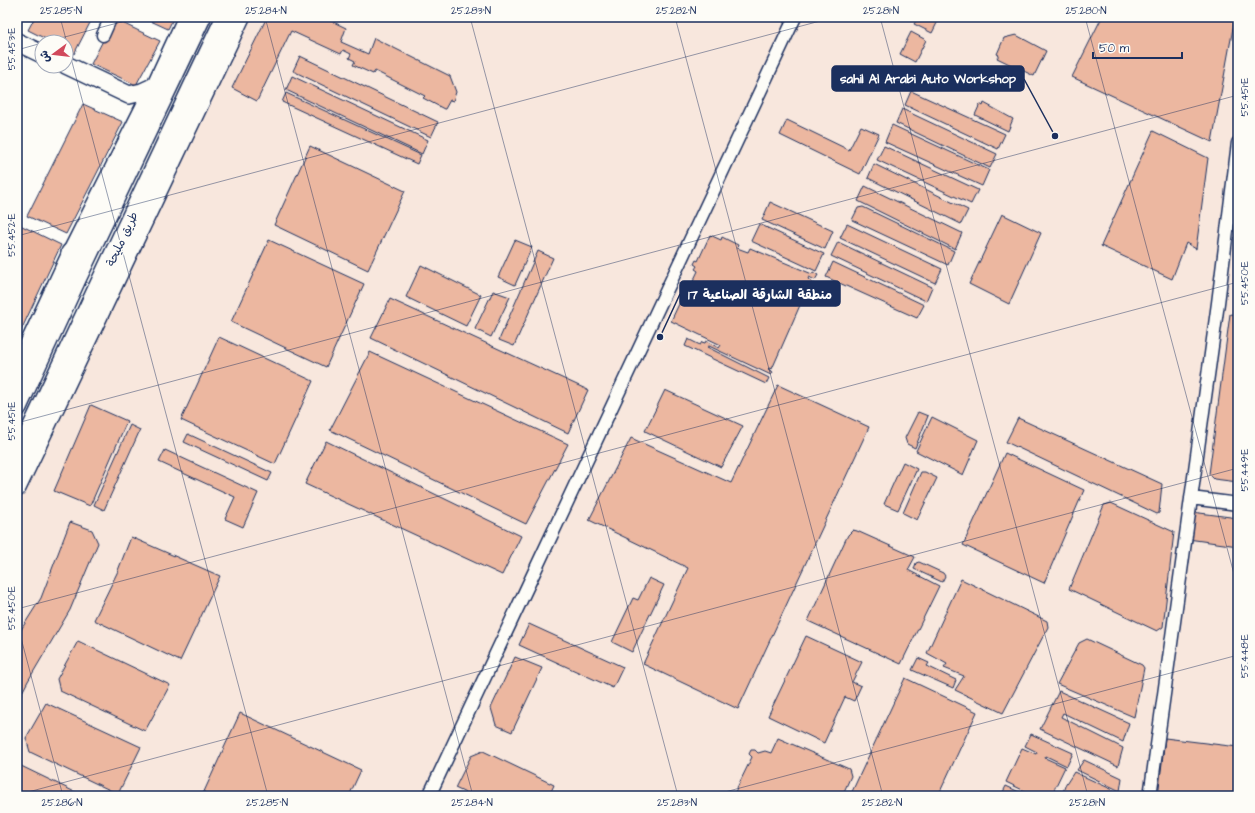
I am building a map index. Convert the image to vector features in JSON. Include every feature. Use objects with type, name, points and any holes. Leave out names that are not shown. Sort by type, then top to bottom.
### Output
[{"type":"main road","name":"طريق مليحة","points":[[17,407],[77,277],[201,17]]},
{"type":"main road","name":"طريق مليحة","points":[[17,460],[226,17]]},
{"type":"main road","points":[[190,93],[208,84]]},
{"type":"main road","points":[[71,253],[77,277]]},
{"type":"street","points":[[103,35],[111,17]]},
{"type":"street","points":[[17,369],[71,253],[136,121],[155,86],[187,17]]},
{"type":"street","points":[[17,488],[240,17]]},
{"type":"street","points":[[429,796],[795,17]]},
{"type":"street","points":[[17,42],[34,50]]},
{"type":"street","points":[[74,69],[128,95],[134,107],[136,121]]},
{"type":"street","points":[[128,95],[142,92],[155,86]]},
{"type":"street","points":[[1150,796],[1219,296],[1238,143]]},
{"type":"street","points":[[1190,498],[1238,504]]},
{"type":"shaded area","points":[[234,17],[1238,17],[1238,796],[17,796],[17,476]]},
{"type":"building","points":[[35,17],[93,17],[74,54],[74,34],[36,34],[28,30]]},
{"type":"building","points":[[142,17],[174,17],[168,29]]},
{"type":"building","points":[[267,17],[323,17],[346,28],[341,42],[368,54],[374,38],[450,76],[456,92],[453,101],[450,100],[444,109],[423,98],[425,96],[375,71],[373,74],[353,65],[355,61],[349,58],[351,54],[343,50],[341,54],[291,31],[257,101],[232,88]]},
{"type":"building","points":[[918,17],[940,17],[932,33],[914,24]]},
{"type":"building","points":[[1102,17],[1235,17],[1212,142],[1072,77]]},
{"type":"building","points":[[114,19],[160,41],[136,85],[91,64]]},
{"type":"building","points":[[911,32],[926,40],[915,62],[900,54]]},
{"type":"building","points":[[1016,35],[1046,51],[1034,76],[997,58],[999,55],[997,54],[1004,38]]},
{"type":"building","points":[[300,56],[438,122],[431,137],[293,71]]},
{"type":"building","points":[[292,76],[428,140],[422,154],[286,90]]},
{"type":"building","points":[[911,91],[1005,134],[998,149],[905,105]]},
{"type":"building","points":[[286,93],[421,155],[417,164],[282,102]]},
{"type":"building","points":[[984,103],[1013,119],[1008,131],[975,115],[980,104],[983,106]]},
{"type":"building","points":[[83,104],[123,122],[66,234],[27,216]]},
{"type":"building","points":[[902,109],[997,154],[990,168],[896,123]]},
{"type":"building","points":[[787,120],[849,150],[861,126],[879,134],[860,174],[780,135]]},
{"type":"building","points":[[892,125],[989,170],[982,186],[885,142]]},
{"type":"building","points":[[1153,131],[1208,158],[1196,249],[1186,243],[1172,279],[1101,246]]},
{"type":"building","points":[[310,146],[405,191],[368,270],[274,225]]},
{"type":"building","points":[[884,146],[978,190],[971,204],[877,160]]},
{"type":"building","points":[[874,164],[968,210],[961,224],[868,178]]},
{"type":"building","points":[[865,186],[962,233],[955,249],[858,201]]},
{"type":"building","points":[[770,202],[833,231],[825,249],[762,220]]},
{"type":"building","points":[[863,207],[954,251],[948,265],[852,220],[858,208]]},
{"type":"building","points":[[1002,214],[1041,233],[1009,304],[969,284]]},
{"type":"building","points":[[759,224],[824,254],[816,271],[751,241]]},
{"type":"building","points":[[847,224],[942,269],[935,283],[840,238]]},
{"type":"building","points":[[20,225],[61,245],[17,339],[17,230]]},
{"type":"building","points":[[710,235],[721,240],[722,237],[738,245],[737,248],[748,252],[750,248],[812,274],[813,272],[818,275],[815,280],[809,277],[808,279],[814,284],[812,288],[808,287],[772,369],[768,369],[773,372],[771,375],[709,346],[707,347],[769,378],[766,384],[685,346],[688,339],[700,345],[702,342],[705,343],[706,341],[719,348],[721,345],[671,321],[686,289],[689,290],[698,271],[695,269],[697,266],[694,264],[696,260],[698,261]]},
{"type":"building","points":[[269,240],[364,284],[326,367],[231,322]]},
{"type":"building","points":[[515,240],[532,247],[515,285],[498,277]]},
{"type":"building","points":[[838,242],[932,287],[926,301],[831,256]]},
{"type":"building","points":[[538,251],[553,258],[514,346],[499,340]]},
{"type":"building","points":[[833,262],[924,305],[917,318],[826,277]]},
{"type":"building","points":[[421,265],[481,295],[466,326],[406,297]]},
{"type":"building","points":[[493,291],[510,297],[491,337],[475,329]]},
{"type":"building","points":[[390,299],[588,390],[568,433],[371,338]]},
{"type":"building","points":[[1230,314],[1238,315],[1238,482],[1214,479],[1209,474]]},
{"type":"building","points":[[219,337],[313,381],[275,464],[181,420]]},
{"type":"building","points":[[370,352],[568,444],[526,524],[330,430]]},
{"type":"building","points":[[778,385],[869,427],[738,709],[643,664],[688,568],[589,520],[631,438],[731,483]]},
{"type":"building","points":[[665,390],[743,426],[721,467],[645,431]]},
{"type":"building","points":[[91,405],[127,421],[90,506],[54,491]]},
{"type":"building","points":[[918,412],[928,416],[915,448],[907,444],[905,438]]},
{"type":"building","points":[[932,417],[978,440],[963,475],[916,451]]},
{"type":"building","points":[[1018,418],[1162,484],[1159,513],[1157,514],[1006,442]]},
{"type":"building","points":[[130,425],[140,430],[104,510],[94,505]]},
{"type":"building","points":[[188,434],[272,473],[268,481],[184,442]]},
{"type":"building","points":[[326,441],[521,536],[502,575],[305,484]]},
{"type":"building","points":[[165,450],[258,493],[243,527],[225,519],[235,497],[159,462]]},
{"type":"building","points":[[1005,453],[1084,490],[1044,583],[963,545]]},
{"type":"building","points":[[903,462],[917,469],[898,510],[884,504]]},
{"type":"building","points":[[921,472],[925,472],[937,478],[917,520],[903,513]]},
{"type":"building","points":[[1111,503],[1174,532],[1163,627],[1157,631],[1069,589],[1104,505]]},
{"type":"building","points":[[1192,512],[1238,518],[1238,546],[1188,539]]},
{"type":"building","points":[[70,522],[92,530],[98,543],[70,610],[17,702],[17,636],[41,598]]},
{"type":"building","points":[[853,530],[915,557],[908,570],[939,586],[901,664],[808,621],[845,541]]},
{"type":"building","points":[[131,537],[220,576],[180,661],[94,620],[117,573]]},
{"type":"building","points":[[919,562],[943,573],[945,576],[942,582],[914,569],[916,563]]},
{"type":"building","points":[[649,578],[664,585],[632,652],[612,642],[633,598],[638,600]]},
{"type":"building","points":[[961,579],[1047,621],[1048,627],[1003,713],[955,690],[964,676],[944,668],[947,664],[927,653]]},
{"type":"building","points":[[529,624],[623,667],[613,688],[519,645]]},
{"type":"building","points":[[806,636],[862,662],[852,682],[861,686],[854,701],[845,697],[824,743],[768,716]]},
{"type":"building","points":[[1087,639],[1142,665],[1144,668],[1134,717],[1057,684],[1079,643]]},
{"type":"building","points":[[78,641],[170,685],[145,731],[60,691],[57,679]]},
{"type":"building","points":[[515,657],[542,668],[512,732],[496,725],[491,708]]},
{"type":"building","points":[[918,658],[929,663],[927,666],[956,680],[953,688],[912,670]]},
{"type":"building","points":[[905,678],[977,712],[938,796],[850,796]]},
{"type":"building","points":[[1059,691],[1129,723],[1123,742],[1063,713],[1061,717],[1123,748],[1118,766],[1040,729]]},
{"type":"building","points":[[46,703],[141,747],[118,794],[30,752],[26,738]]},
{"type":"building","points":[[240,713],[361,770],[349,796],[202,796]]},
{"type":"building","points":[[1031,734],[1073,753],[1067,766],[1046,756],[1045,758],[1065,767],[1051,796],[1035,796],[1006,782],[1022,748],[1036,754],[1037,752],[1025,746]]},
{"type":"building","points":[[778,738],[849,769],[851,776],[842,796],[733,796],[752,757],[749,754],[751,750],[755,750],[758,753],[765,751],[771,753]]},
{"type":"building","points":[[1165,738],[1238,747],[1238,796],[1158,796]]},
{"type":"building","points":[[483,751],[554,785],[549,796],[472,796],[455,788],[471,756]]},
{"type":"building","points":[[1084,760],[1122,778],[1120,791],[1077,770]]},
{"type":"building","points":[[17,764],[83,796],[17,796]]},
{"type":"building","points":[[1074,772],[1122,794],[1122,796],[1062,796],[1065,786]]},
{"type":"building","points":[[1006,786],[1028,796],[1001,796]]},
{"type":"place","name":"sahil Al Arabi Auto Workshop","points":[[1055,136]]},
{"type":"place","name":"منطقة الشارقة الصناعية 17","points":[[660,337]]}]
